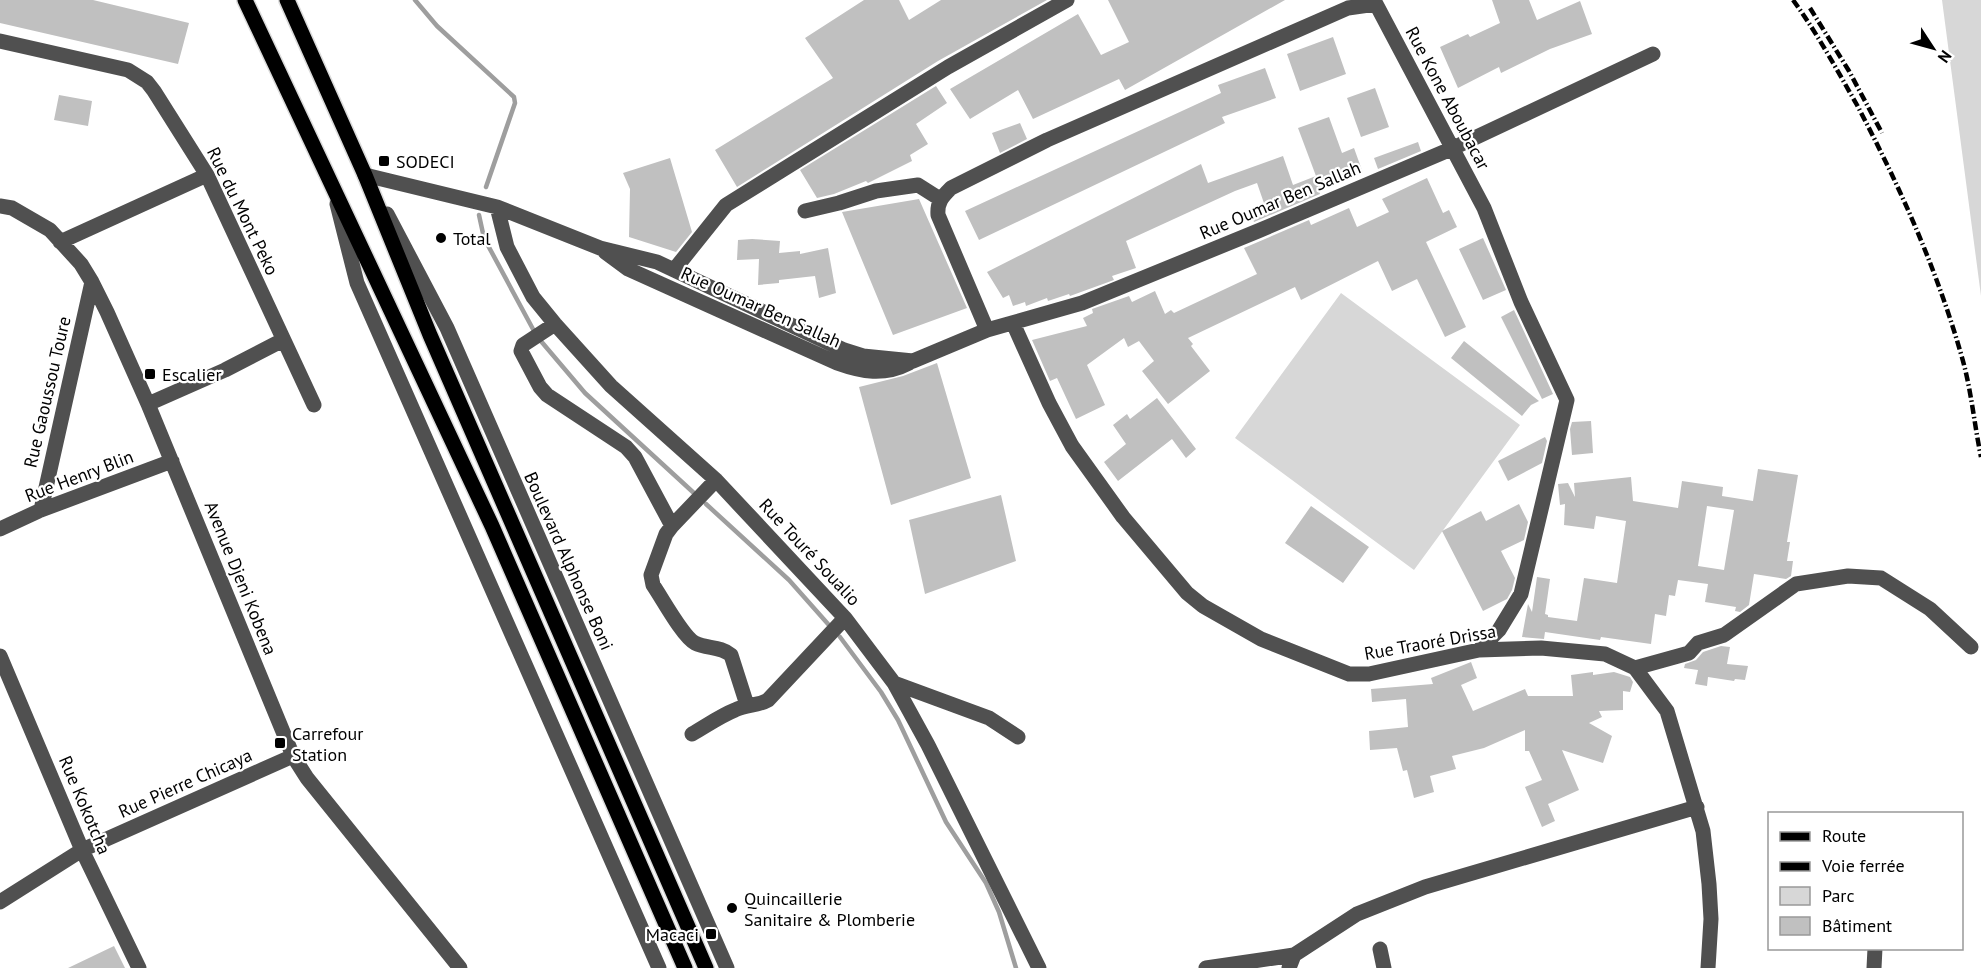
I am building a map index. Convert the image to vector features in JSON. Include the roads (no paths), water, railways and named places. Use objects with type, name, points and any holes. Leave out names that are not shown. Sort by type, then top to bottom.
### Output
[{"type":"main road","points":[[246,0],[492,526],[686,968]]},
{"type":"main road","name":"Boulevard Alphonse Boni","points":[[287,0],[365,174],[430,335],[706,968]]},
{"type":"street","points":[[674,270],[726,205],[948,67],[1067,0]]},
{"type":"street","name":"Rue Kone Aboubacar","points":[[940,199],[951,189],[1058,135],[1348,8],[1380,2],[1451,149],[1484,208],[1521,302],[1567,400],[1521,594],[1499,630],[1479,650]]},
{"type":"street","name":"Rue du Mont Peko","points":[[0,41],[128,70],[147,82],[207,175],[314,405]]},
{"type":"street","name":"Rue Oumar Ben Sallah","points":[[600,248],[628,269],[837,363],[856,370],[877,373],[900,367],[987,330],[1082,303],[1451,149],[1653,54]]},
{"type":"street","name":"Rue Oumar Ben Sallah","points":[[365,174],[497,207],[600,248],[635,255],[674,270],[844,350],[863,356],[913,360]]},
{"type":"street","name":"Boulevard Alphonse Boni","points":[[365,174],[447,328],[727,968]]},
{"type":"street","points":[[60,242],[207,175]]},
{"type":"street","points":[[332,184],[357,284],[657,967]]},
{"type":"street","points":[[805,211],[876,191],[918,185],[940,199],[937,207],[938,215],[987,330]]},
{"type":"street","name":"Avenue Djeni Kobena","points":[[0,206],[12,208],[50,230],[81,264],[92,282],[148,404],[293,756],[308,778],[460,968]]},
{"type":"street","name":"Rue Touré Soualio","points":[[497,207],[507,247],[533,297],[555,324],[611,386],[716,480],[845,618],[894,683],[928,745],[1039,968]]},
{"type":"street","name":"Rue Gaoussou Toure","points":[[41,510],[92,282]]},
{"type":"street","name":"Rue Traoré Drissa","points":[[1013,323],[1049,403],[1072,446],[1124,517],[1187,593],[1203,606],[1261,639],[1349,674],[1369,674],[1479,650],[1541,648],[1605,654],[1635,668]]},
{"type":"street","points":[[555,324],[524,345],[521,351],[540,387],[626,447],[635,457],[672,526]]},
{"type":"street","points":[[148,404],[225,370],[283,340]]},
{"type":"street","name":"Rue Henry Blin","points":[[0,529],[41,510],[172,461]]},
{"type":"street","points":[[716,480],[666,534],[651,575],[653,585],[686,636],[695,643],[720,649],[731,655],[747,705]]},
{"type":"street","points":[[1708,968],[1711,920],[1703,831],[1667,711],[1635,668],[1689,653],[1698,643],[1724,635],[1796,584],[1848,576],[1881,578],[1930,609],[1971,647]]},
{"type":"street","points":[[692,734],[736,709],[747,705],[762,704],[768,700],[845,618]]},
{"type":"street","name":"Rue Kokotcha","points":[[0,656],[82,850],[140,968]]},
{"type":"street","points":[[894,683],[989,718],[1018,737]]},
{"type":"street","name":"Rue Pierre Chicaya","points":[[0,902],[82,850],[293,756]]},
{"type":"street","points":[[1206,968],[1292,962],[1357,914],[1425,887],[1697,807]]},
{"type":"street","points":[[1380,949],[1384,968]]},
{"type":"street","points":[[1874,968],[1875,950]]},
{"type":"waterway","points":[[415,0],[437,26],[514,97],[515,103],[486,187]]},
{"type":"waterway","points":[[479,215],[484,238],[534,331]]},
{"type":"waterway","points":[[540,340],[585,393],[695,494]]},
{"type":"waterway","points":[[706,504],[789,580],[828,624]]},
{"type":"waterway","points":[[840,637],[881,692],[898,720],[946,822],[986,883],[999,912],[1016,968]]},
{"type":"railway","points":[[1793,0],[1819,38],[1857,105],[1887,165],[1928,258],[1961,354],[1981,457]]},
{"type":"railway","points":[[1810,8],[1849,71],[1882,133]]},
{"type":"place","name":"SODECI","points":[[384,161]]},
{"type":"place","name":"Total","points":[[441,238]]},
{"type":"place","name":"Escalier","points":[[150,374]]},
{"type":"place","name":"Carrefour Station","points":[[280,743]]},
{"type":"place","name":"Quincaillerie Sanitaire & Plomberie","points":[[732,908]]},
{"type":"place","name":"Macaci","points":[[711,934]]}]
